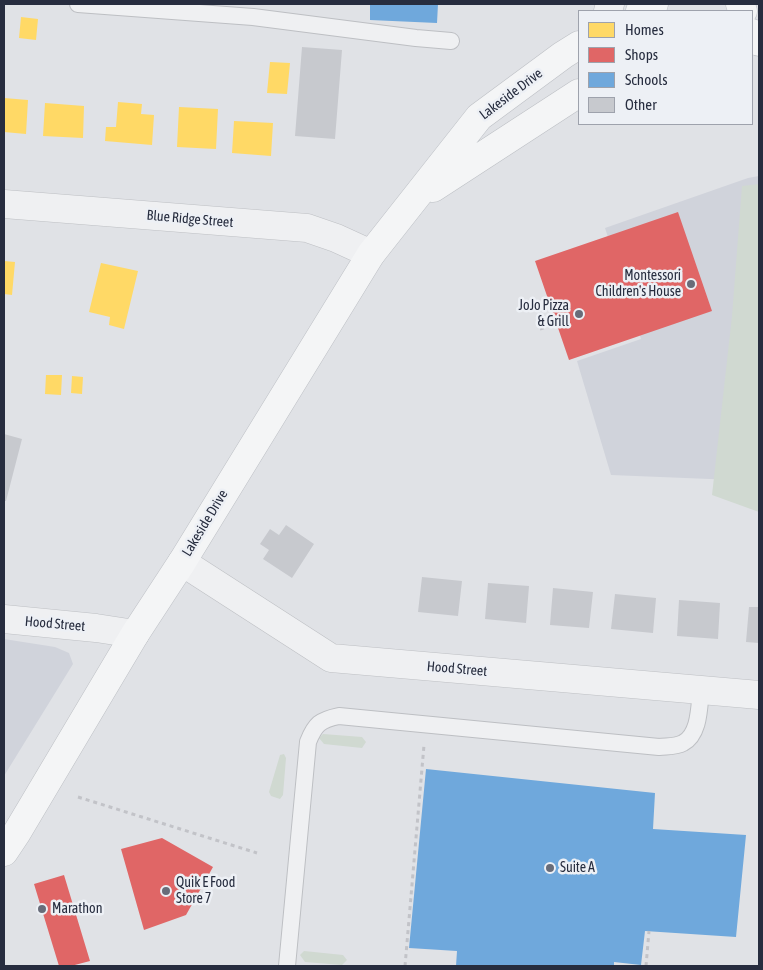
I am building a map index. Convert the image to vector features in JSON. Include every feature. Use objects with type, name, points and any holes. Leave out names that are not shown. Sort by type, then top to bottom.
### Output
[{"type":"main road","points":[[642,10],[654,4]]},
{"type":"main road","name":"Lakeside Drive","points":[[4,852],[135,634],[182,562],[371,254],[479,117],[563,54],[578,46]]},
{"type":"main road","name":"Lakeside Drive","points":[[414,200],[578,95]]},
{"type":"street","name":"Blue Ridge Street","points":[[4,204],[308,228],[371,254]]},
{"type":"street","name":"Hood Street","points":[[182,562],[331,658],[759,695]]},
{"type":"street","name":"Hood Street","points":[[4,619],[96,628],[135,634]]},
{"type":"lane","points":[[78,4],[253,16],[451,41]]},
{"type":"lane","points":[[287,966],[308,742],[313,729],[324,719],[340,716],[659,747],[675,746],[686,742],[694,730],[698,718],[701,690]]},
{"type":"path","points":[[540,329],[557,324]]},
{"type":"path","points":[[405,966],[424,741]]},
{"type":"path","points":[[78,797],[257,853]]},
{"type":"path","points":[[646,966],[649,931]]},
{"type":"shaded area","name":"Montessori Children's House","points":[[759,176],[759,481],[611,475],[577,361],[641,339],[605,228],[748,178]]},
{"type":"shaded area","points":[[759,184],[759,512],[712,495],[732,316],[742,186]]},
{"type":"shaded area","points":[[4,639],[55,647],[69,653],[73,664],[4,776]]},
{"type":"shaded area","points":[[323,734],[362,737],[366,742],[362,748],[324,744],[319,738]]},
{"type":"shaded area","points":[[284,754],[286,758],[283,795],[280,799],[271,796],[269,792],[280,755]]},
{"type":"shaded area","points":[[304,951],[343,955],[347,960],[342,965],[305,962],[300,955]]},
{"type":"building: Homes","points":[[21,17],[38,19],[36,40],[19,38]]},
{"type":"building: Homes","points":[[270,62],[290,63],[287,94],[267,93]]},
{"type":"building: Homes","points":[[4,98],[28,100],[26,134],[4,132]]},
{"type":"building: Homes","points":[[118,102],[142,104],[141,114],[154,115],[152,145],[105,141],[106,127],[116,127]]},
{"type":"building: Homes","points":[[45,103],[84,106],[83,138],[43,136]]},
{"type":"building: Homes","points":[[179,107],[218,109],[216,149],[177,147]]},
{"type":"building: Homes","points":[[234,121],[273,123],[271,156],[232,153]]},
{"type":"building: Homes","points":[[4,261],[15,262],[12,295],[4,294]]},
{"type":"building: Homes","points":[[101,263],[138,271],[124,329],[109,325],[110,317],[89,312]]},
{"type":"building: Homes","points":[[46,375],[62,375],[61,395],[45,394]]},
{"type":"building: Homes","points":[[72,376],[83,377],[82,394],[71,393]]},
{"type":"building: Shops","points":[[678,212],[712,311],[569,360],[535,261]]},
{"type":"building: Shops","name":"Quik E Food Store 7","points":[[162,838],[213,867],[186,915],[144,930],[121,849]]},
{"type":"building: Shops","points":[[64,875],[90,961],[71,966],[59,966],[34,884]]},
{"type":"building: Schools","points":[[370,4],[438,4],[437,23],[370,20]]},
{"type":"building: Schools","points":[[426,769],[655,793],[653,829],[746,835],[736,937],[645,931],[641,965],[614,962],[614,966],[456,966],[457,951],[409,948]]},
{"type":"building: Other","points":[[302,47],[342,50],[335,139],[295,136]]},
{"type":"building: Other","points":[[4,434],[22,439],[6,501],[4,501]]},
{"type":"building: Other","points":[[286,525],[314,544],[292,578],[263,559],[269,550],[260,544],[270,529],[279,535]]},
{"type":"building: Other","points":[[422,577],[462,581],[458,616],[418,612]]},
{"type":"building: Other","points":[[488,583],[529,586],[526,623],[485,619]]},
{"type":"building: Other","points":[[553,588],[593,592],[589,628],[550,625]]},
{"type":"building: Other","points":[[615,594],[656,598],[653,633],[611,629]]},
{"type":"building: Other","points":[[679,600],[720,603],[718,639],[677,636]]},
{"type":"building: Other","points":[[749,607],[759,607],[759,643],[746,642]]},
{"type":"place","name":"Montessori Children's House","points":[[691,284]]},
{"type":"place","name":"JoJo Pizza & Grill","points":[[579,314]]},
{"type":"place","name":"Suite A","points":[[550,868]]},
{"type":"place","name":"Quik E Food Store 7","points":[[166,891]]},
{"type":"place","name":"Marathon","points":[[42,909]]}]
